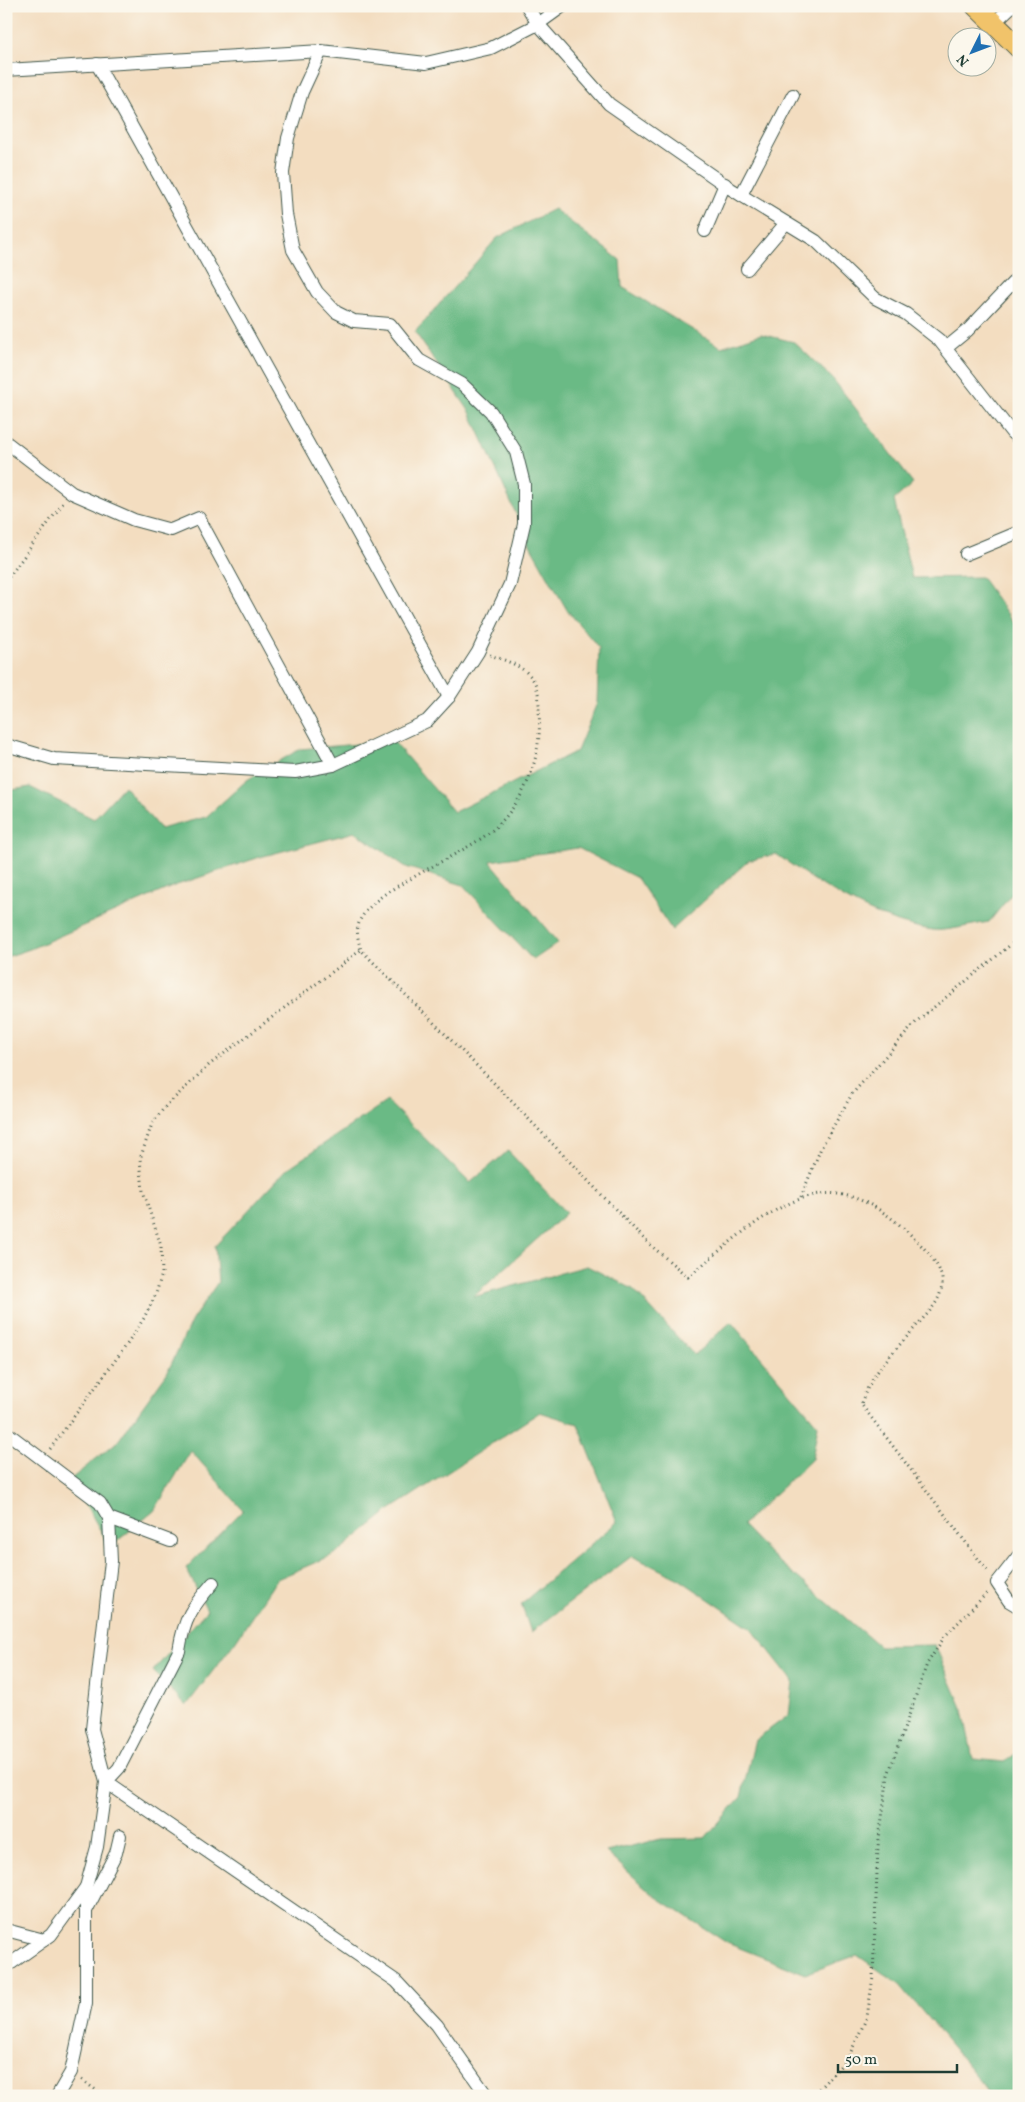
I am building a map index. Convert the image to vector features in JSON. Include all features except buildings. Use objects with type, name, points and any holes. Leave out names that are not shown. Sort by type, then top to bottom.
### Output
[{"type":"main road","points":[[976,6],[1019,48]]},
{"type":"street","points":[[527,6],[538,24],[609,104],[741,195],[816,241],[875,298],[906,314],[939,340],[1006,426],[1019,439]]},
{"type":"street","points":[[6,70],[321,51],[426,63],[491,48],[538,24],[563,6]]},
{"type":"street","points":[[993,24],[1012,6]]},
{"type":"street","points":[[6,745],[54,759],[295,772],[333,764],[427,721],[449,697],[478,652],[510,584],[524,524],[524,484],[516,452],[491,412],[462,384],[419,360],[390,324],[354,321],[336,312],[317,292],[293,250],[286,214],[283,173],[287,147],[302,92],[321,51]]},
{"type":"street","points":[[97,64],[449,697]]},
{"type":"street","points":[[741,195],[793,95]]},
{"type":"street","points":[[705,231],[725,184]]},
{"type":"street","points":[[747,269],[786,223]]},
{"type":"street","points":[[946,348],[968,330],[1019,276]]},
{"type":"street","points":[[6,442],[72,493],[134,520],[171,530],[199,518],[333,764]]},
{"type":"street","points":[[966,554],[1019,532]]},
{"type":"street","points":[[6,1432],[43,1458],[100,1503],[110,1518],[111,1562],[92,1729],[106,1782],[97,1847],[86,1888],[86,2003],[71,2072],[57,2096]]},
{"type":"street","points":[[110,1518],[170,1541]]},
{"type":"street","points":[[1019,1554],[996,1583],[1009,1601],[1019,1607]]},
{"type":"street","points":[[106,1782],[119,1768],[180,1651],[182,1629],[193,1606],[213,1582]]},
{"type":"street","points":[[106,1782],[396,1981],[437,2025],[487,2096]]},
{"type":"street","points":[[86,1912],[116,1853],[120,1836]]},
{"type":"street","points":[[6,1965],[51,1935],[86,1888]]},
{"type":"street","points":[[6,1930],[44,1940]]},
{"type":"path","points":[[6,581],[55,512],[72,493]]},
{"type":"path","points":[[478,652],[517,665],[530,676],[537,688],[540,721],[538,747],[531,771],[520,798],[502,820],[483,837],[374,902],[359,921],[356,933],[361,950],[492,1081],[648,1243],[688,1277],[738,1236],[776,1210],[801,1198],[836,1194],[857,1199],[888,1215],[914,1238],[941,1272],[943,1284],[938,1302],[873,1377],[861,1404],[996,1583],[945,1636],[927,1664],[888,1775],[878,1846],[874,1977],[867,2017],[848,2058],[812,2096]]},
{"type":"path","points":[[801,1198],[821,1148],[852,1094],[917,1021],[1019,938]]},
{"type":"path","points":[[43,1458],[128,1344],[156,1294],[162,1273],[161,1246],[143,1191],[140,1159],[152,1124],[164,1108],[209,1065],[361,950]]},
{"type":"path","points":[[71,2072],[104,2096]]},
{"type":"green space","points":[[554,209],[620,260],[622,287],[721,347],[761,334],[794,342],[833,379],[913,483],[894,500],[912,578],[981,577],[1019,630],[1019,885],[989,922],[952,929],[933,930],[911,926],[870,911],[812,879],[776,854],[748,861],[672,930],[637,878],[578,848],[490,861],[558,943],[533,960],[463,885],[406,867],[355,832],[260,857],[174,886],[30,949],[6,957],[6,791],[30,787],[94,819],[124,786],[160,829],[206,817],[247,780],[300,749],[393,741],[454,812],[577,751],[597,703],[599,648],[567,610],[530,545],[470,412],[415,332],[497,238]]},
{"type":"green space","points":[[387,1101],[470,1183],[508,1151],[566,1213],[473,1297],[587,1266],[633,1289],[694,1355],[731,1322],[818,1425],[812,1459],[742,1525],[771,1555],[879,1646],[935,1645],[963,1710],[973,1759],[1005,1762],[1019,1751],[1019,2096],[989,2096],[980,2080],[900,1985],[857,1955],[805,1974],[727,1943],[655,1896],[606,1852],[661,1839],[705,1838],[741,1797],[755,1740],[789,1715],[793,1681],[751,1628],[679,1579],[632,1556],[531,1632],[521,1604],[617,1522],[578,1424],[540,1412],[390,1510],[335,1554],[277,1579],[235,1642],[186,1706],[153,1671],[207,1610],[186,1568],[243,1510],[191,1451],[154,1511],[110,1547],[71,1479],[118,1441],[167,1373],[192,1320],[218,1282],[215,1246],[287,1169]]}]
